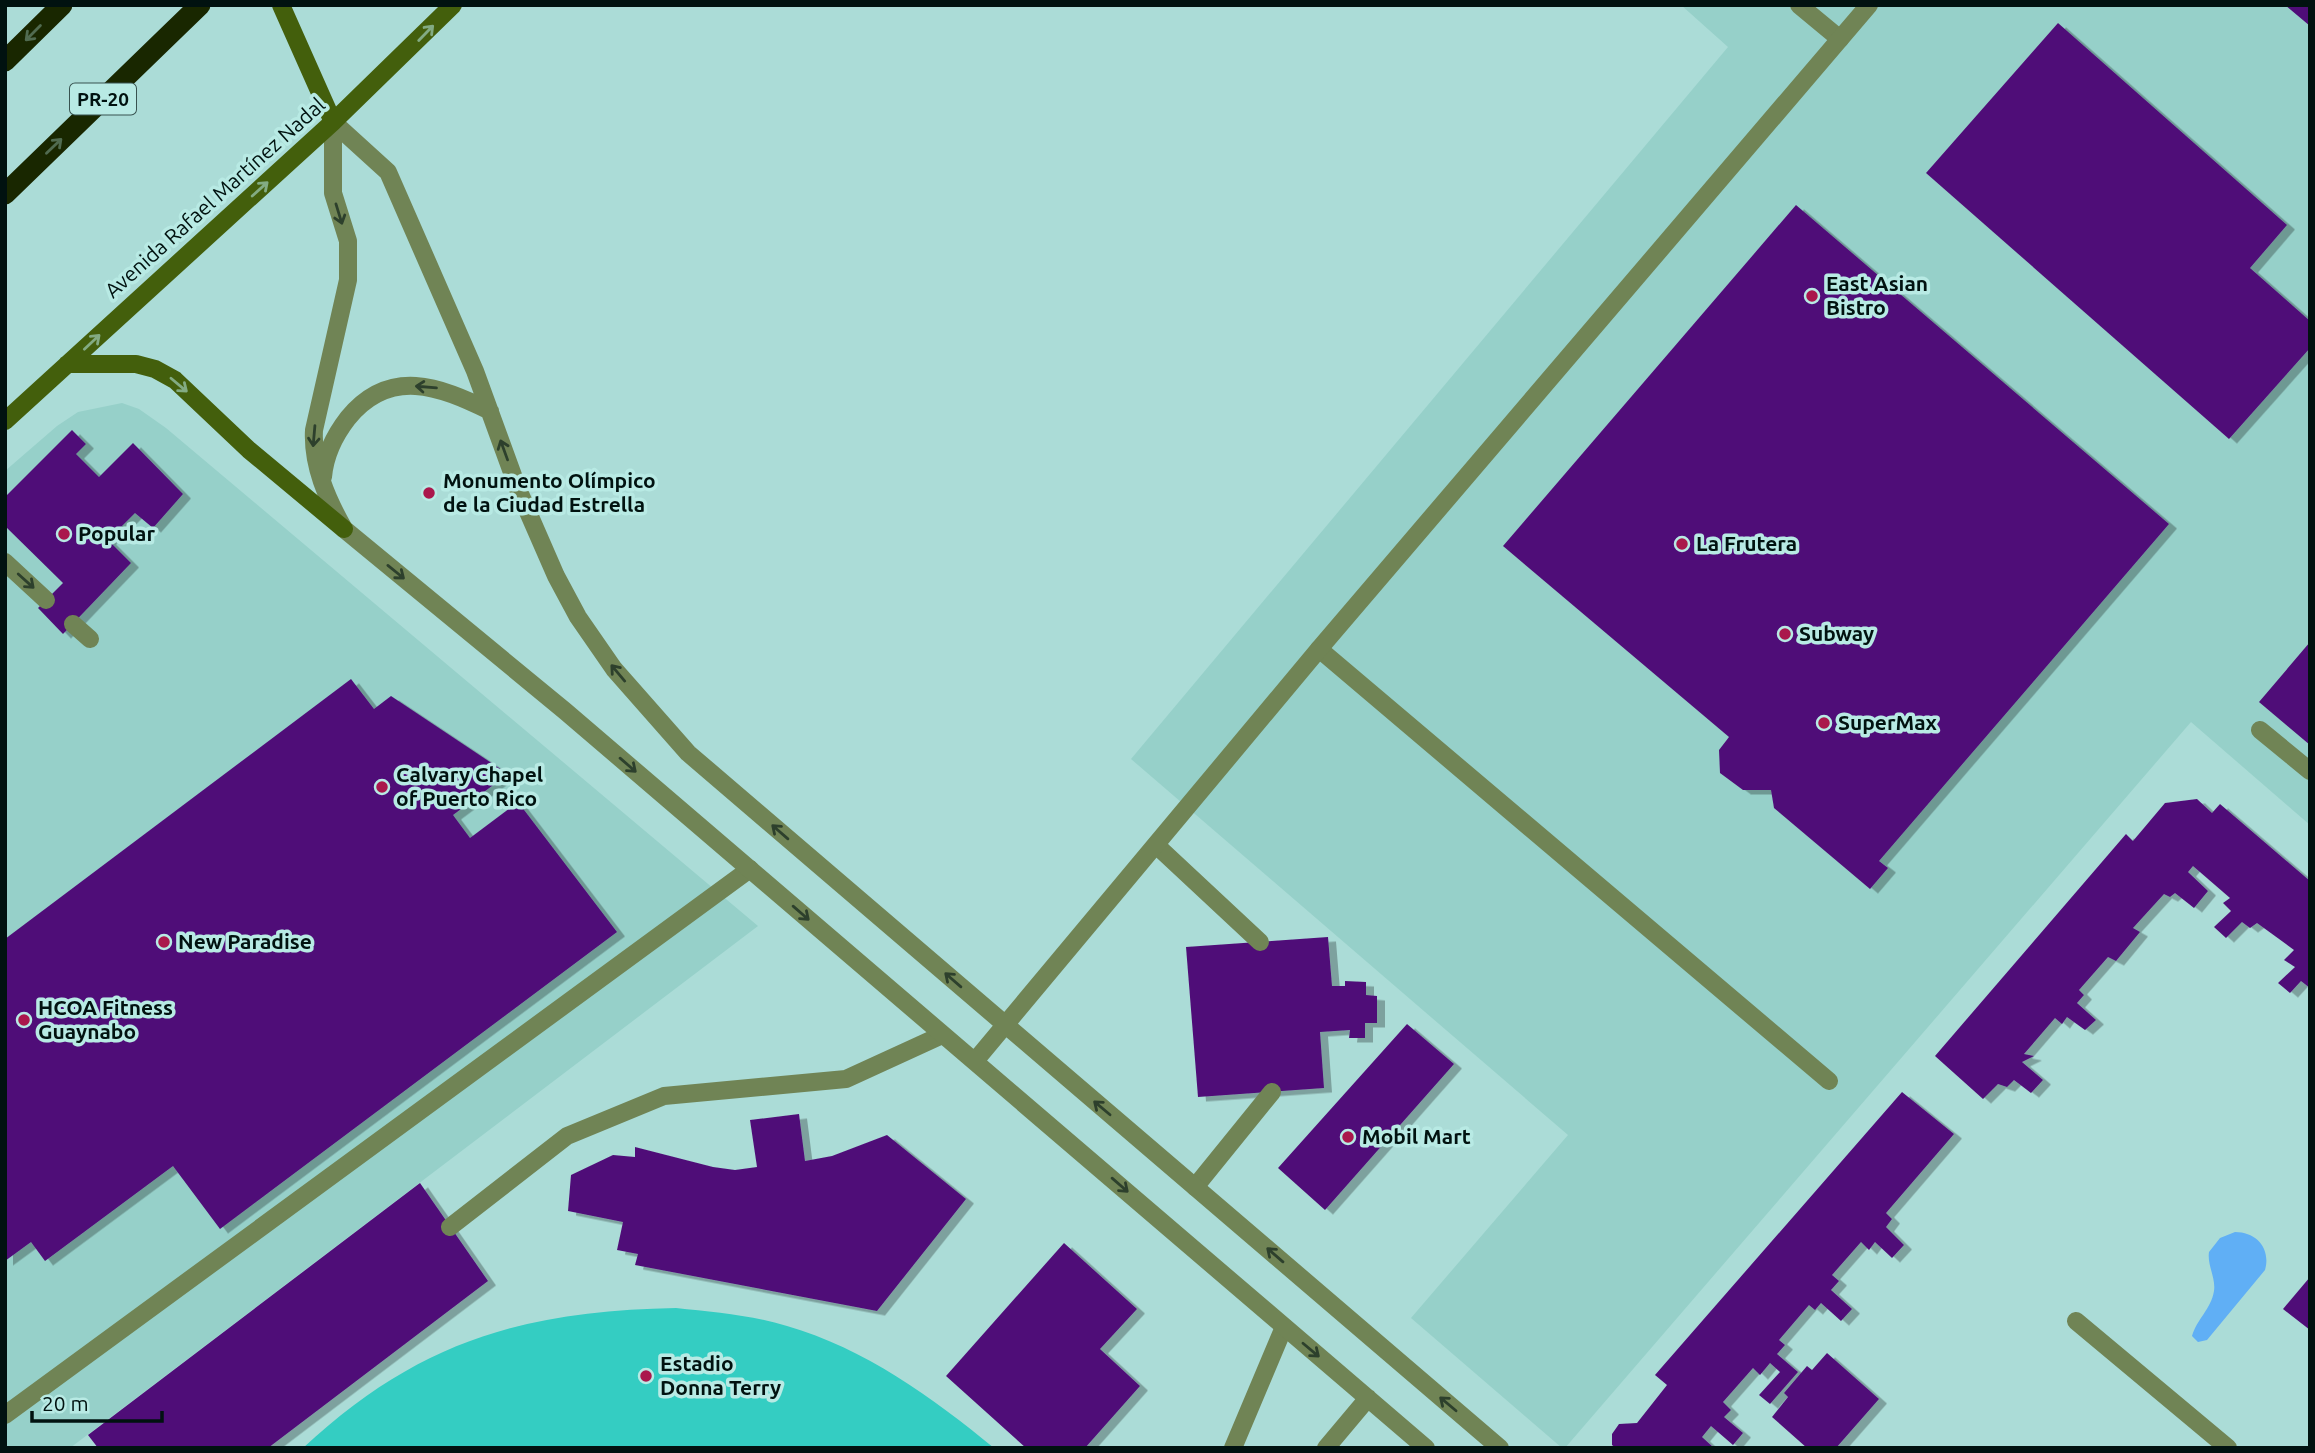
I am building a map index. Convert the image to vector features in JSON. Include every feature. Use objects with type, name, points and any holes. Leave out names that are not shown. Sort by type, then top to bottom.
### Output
[{"type":"highway","points":[[5,61],[62,5]]},
{"type":"highway","name":"PR-20","points":[[5,194],[200,5]]},
{"type":"street","points":[[281,5],[333,122],[333,193],[348,241],[348,280],[314,430],[313,452],[331,506],[344,529]]},
{"type":"street","name":"Avenida Rafael Martínez Nadal","points":[[5,421],[333,122],[453,5]]},
{"type":"street","points":[[1799,5],[1840,40]]},
{"type":"street","points":[[975,1061],[1319,649],[1868,5]]},
{"type":"street","points":[[333,122],[388,172],[490,411],[518,489],[556,576],[578,617],[614,669],[688,753],[1500,1448]]},
{"type":"street","points":[[67,364],[136,364],[155,369],[175,380],[249,450],[750,869],[1426,1448]]},
{"type":"street","points":[[323,481],[330,446],[342,426],[370,396],[387,388],[433,386],[490,411]]},
{"type":"street","points":[[5,562],[46,600]]},
{"type":"street","points":[[73,624],[90,639]]},
{"type":"street","points":[[1319,649],[1829,1081]]},
{"type":"street","points":[[2260,730],[2310,771]]},
{"type":"street","points":[[1156,845],[1260,942]]},
{"type":"street","points":[[5,1415],[750,869]]},
{"type":"street","points":[[450,1227],[567,1136],[664,1096],[846,1079],[942,1035]]},
{"type":"street","points":[[1195,1187],[1272,1092]]},
{"type":"street","points":[[2076,1321],[2228,1448]]},
{"type":"street","points":[[1233,1448],[1284,1327]]},
{"type":"street","points":[[1326,1448],[1368,1398]]},
{"type":"shaded area","points":[[1681,5],[2310,5],[2310,825],[2191,722],[1565,1448],[1562,1448],[1411,1318],[1568,1135],[1131,759],[1728,47]]},
{"type":"shaded area","points":[[122,403],[139,409],[166,428],[758,926],[70,1448],[5,1448],[5,471],[57,426],[78,412]]},
{"type":"shaded area","points":[[2235,1232],[2250,1235],[2260,1243],[2266,1255],[2265,1270],[2207,1340],[2198,1342],[2192,1336],[2214,1291],[2209,1252],[2220,1238]]},
{"type":"shaded area","name":"Estadio Donna Terry","points":[[676,1308],[773,1322],[843,1347],[922,1393],[994,1448],[303,1448],[346,1411],[388,1381],[431,1357],[475,1339],[521,1325],[569,1316],[621,1310]]},
{"type":"building","points":[[2285,5],[2310,5],[2310,26]]},
{"type":"building","points":[[2058,23],[2287,225],[2250,268],[2310,321],[2310,348],[2229,439],[1926,173]]},
{"type":"building","points":[[1796,205],[2169,524],[1879,861],[1888,868],[1870,889],[1774,808],[1771,790],[1743,790],[1720,773],[1719,750],[1729,737],[1503,546]]},
{"type":"building","name":"Popular","points":[[72,430],[86,444],[76,454],[99,477],[133,443],[183,494],[153,528],[135,513],[108,540],[131,563],[63,634],[38,608],[63,583],[5,526],[5,497]]},
{"type":"building","points":[[2310,642],[2310,745],[2259,702]]},
{"type":"building","points":[[351,679],[374,709],[391,696],[508,774],[453,815],[470,838],[518,802],[617,932],[220,1229],[173,1166],[45,1261],[31,1242],[5,1261],[5,939]]},
{"type":"building","points":[[2197,799],[2212,813],[2220,804],[2310,881],[2310,988],[2301,981],[2290,993],[2278,983],[2295,967],[2284,960],[2294,950],[2257,923],[2250,928],[2242,922],[2226,938],[2214,927],[2231,911],[2223,903],[2230,898],[2193,866],[2188,872],[2208,891],[2194,908],[2175,893],[2170,897],[2164,894],[2133,928],[2140,932],[2116,961],[2108,957],[2079,990],[2084,995],[2077,1003],[2096,1020],[2085,1030],[2067,1017],[2062,1024],[2055,1018],[2024,1054],[2034,1056],[2022,1062],[2043,1080],[2031,1093],[2014,1080],[2007,1087],[1998,1084],[1983,1099],[1935,1056],[2126,834],[2133,841],[2165,803]]},
{"type":"building","points":[[1328,937],[1332,986],[1345,986],[1345,981],[1366,982],[1366,995],[1377,996],[1377,1023],[1365,1023],[1365,1038],[1349,1038],[1350,1030],[1320,1032],[1324,1088],[1198,1097],[1186,947]]},
{"type":"building","name":"Mobil Mart","points":[[1407,1024],[1454,1064],[1325,1210],[1278,1168]]},
{"type":"building","points":[[1902,1092],[1954,1134],[1886,1213],[1892,1219],[1886,1227],[1904,1245],[1892,1258],[1875,1242],[1869,1250],[1861,1242],[1832,1275],[1839,1281],[1831,1290],[1852,1309],[1841,1321],[1821,1303],[1815,1310],[1809,1305],[1779,1340],[1785,1345],[1777,1354],[1798,1372],[1770,1404],[1759,1395],[1780,1372],[1770,1363],[1760,1375],[1753,1368],[1723,1402],[1731,1410],[1724,1417],[1743,1433],[1733,1445],[1711,1426],[1702,1437],[1714,1448],[1616,1448],[1612,1445],[1612,1434],[1619,1424],[1637,1423],[1667,1385],[1655,1375]]},
{"type":"building","points":[[799,1114],[805,1161],[832,1156],[887,1135],[966,1199],[877,1311],[635,1265],[638,1254],[617,1250],[623,1222],[568,1211],[571,1175],[613,1155],[635,1157],[635,1147],[713,1167],[735,1170],[757,1167],[750,1120]]},
{"type":"building","points":[[420,1183],[488,1281],[268,1448],[98,1448],[88,1435]]},
{"type":"building","points":[[1064,1243],[1137,1309],[1100,1349],[1140,1386],[1085,1448],[1026,1448],[946,1376]]},
{"type":"building","points":[[2310,1277],[2310,1330],[2283,1309]]},
{"type":"building","points":[[1827,1353],[1879,1399],[1836,1448],[1807,1448],[1772,1417],[1788,1397],[1784,1393],[1807,1366],[1812,1370]]},
{"type":"place","name":"East Asian Bistro","points":[[1812,296]]},
{"type":"place","name":"Monumento Olímpico de la Ciudad Estrella","points":[[429,493]]},
{"type":"place","name":"Popular","points":[[64,534]]},
{"type":"place","name":"La Frutera","points":[[1682,544]]},
{"type":"place","name":"Subway","points":[[1785,634]]},
{"type":"place","name":"SuperMax","points":[[1824,723]]},
{"type":"place","name":"Calvary Chapel of Puerto Rico","points":[[382,787]]},
{"type":"place","name":"New Paradise","points":[[164,942]]},
{"type":"place","name":"HCOA Fitness Guaynabo","points":[[24,1020]]},
{"type":"place","name":"Mobil Mart","points":[[1348,1137]]},
{"type":"place","name":"Estadio Donna Terry","points":[[646,1376]]}]
